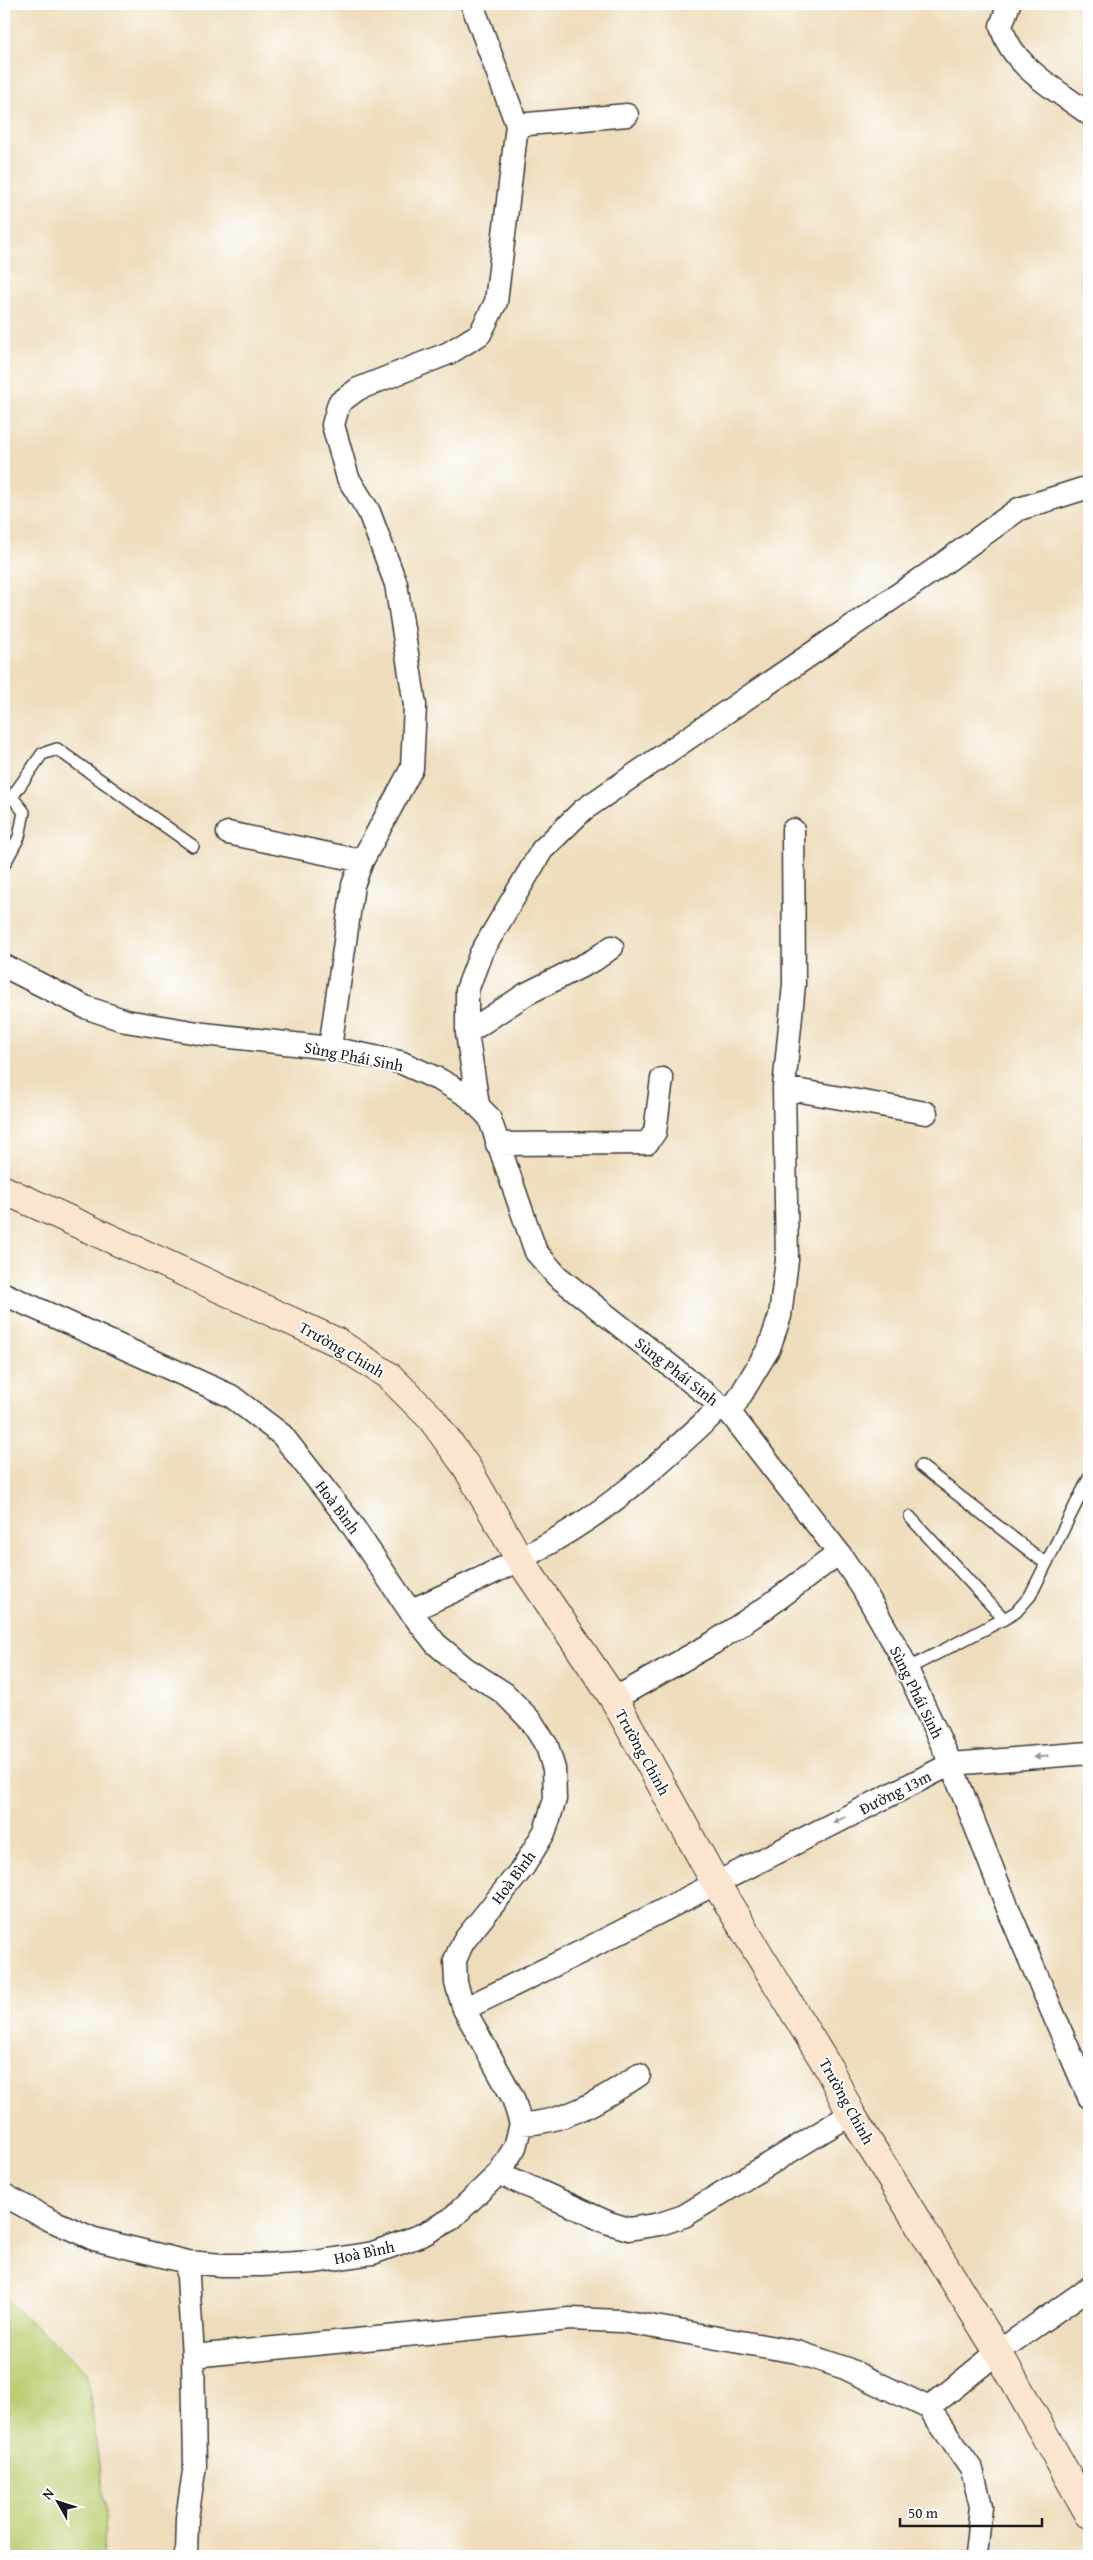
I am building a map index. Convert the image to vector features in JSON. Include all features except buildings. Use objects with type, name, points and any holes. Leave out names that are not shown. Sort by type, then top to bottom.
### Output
[{"type":"street","points":[[330,1048],[353,885],[362,861],[412,768],[415,705],[396,584],[370,512],[348,478],[333,425],[339,403],[358,389],[449,353],[480,334],[496,302],[517,125],[472,4]]},
{"type":"street","points":[[1009,4],[1001,26],[1011,49],[1025,66],[1089,114]]},
{"type":"street","points":[[517,125],[627,115]]},
{"type":"street","points":[[478,1105],[467,1033],[467,990],[482,953],[542,850],[583,810],[937,568],[1019,509],[1089,486]]},
{"type":"street","points":[[410,1611],[520,1560],[588,1518],[641,1479],[726,1409],[769,1348],[780,1316],[786,1260],[784,1088],[794,984],[793,830]]},
{"type":"street","points":[[228,832],[362,861]]},
{"type":"street","points":[[467,1033],[526,994],[594,960],[612,947]]},
{"type":"street","name":"Sùng Phái Sinh","points":[[4,966],[85,1007],[126,1021],[204,1034],[330,1048],[400,1062],[440,1080],[468,1096],[478,1105],[489,1117],[536,1252],[557,1276],[726,1409],[839,1553],[866,1596],[907,1669],[951,1764],[1009,1912],[1089,2097]]},
{"type":"street","points":[[497,1144],[647,1143],[655,1132],[662,1079]]},
{"type":"street","points":[[784,1088],[926,1113]]},
{"type":"street","name":"Trường Chinh","points":[[4,1190],[337,1342],[389,1376],[431,1418],[466,1466],[520,1560],[614,1699],[715,1882],[829,2069],[851,2114],[998,2352],[1089,2514]]},
{"type":"street","name":"Hoà Bình","points":[[4,1294],[231,1396],[282,1435],[348,1519],[410,1611],[436,1644],[465,1668],[504,1693],[531,1721],[547,1746],[554,1769],[555,1798],[545,1831],[524,1866],[463,1942],[455,1960],[456,1983],[464,2009],[513,2098],[521,2124],[515,2147],[499,2173],[451,2219],[424,2234],[373,2253],[315,2262],[263,2265],[188,2262],[94,2239],[48,2219],[4,2195]]},
{"type":"street","points":[[614,1699],[713,1643],[768,1607],[839,1553]]},
{"type":"street","name":"Đường 13m","points":[[464,2009],[579,1954],[715,1882],[951,1764],[1089,1753]]},
{"type":"street","points":[[521,2124],[542,2124],[575,2113],[639,2075]]},
{"type":"street","points":[[499,2173],[609,2223],[629,2229],[684,2216],[851,2114]]},
{"type":"street","points":[[186,2556],[187,2518],[195,2465],[193,2356],[188,2262]]},
{"type":"street","points":[[929,2408],[998,2352],[1089,2288]]},
{"type":"street","points":[[193,2356],[570,2320],[621,2321],[797,2352],[845,2368],[929,2408],[972,2470],[981,2506],[976,2556]]},
{"type":"lane","points":[[4,865],[19,837],[24,812],[12,797],[42,754],[57,749],[193,846]]},
{"type":"lane","points":[[921,1466],[1045,1563]]},
{"type":"lane","points":[[907,1669],[1016,1612],[1030,1596],[1089,1478]]},
{"type":"lane","points":[[910,1517],[1004,1619]]},
{"type":"green space","points":[[4,2298],[87,2372],[106,2518],[103,2556],[4,2556]]}]
